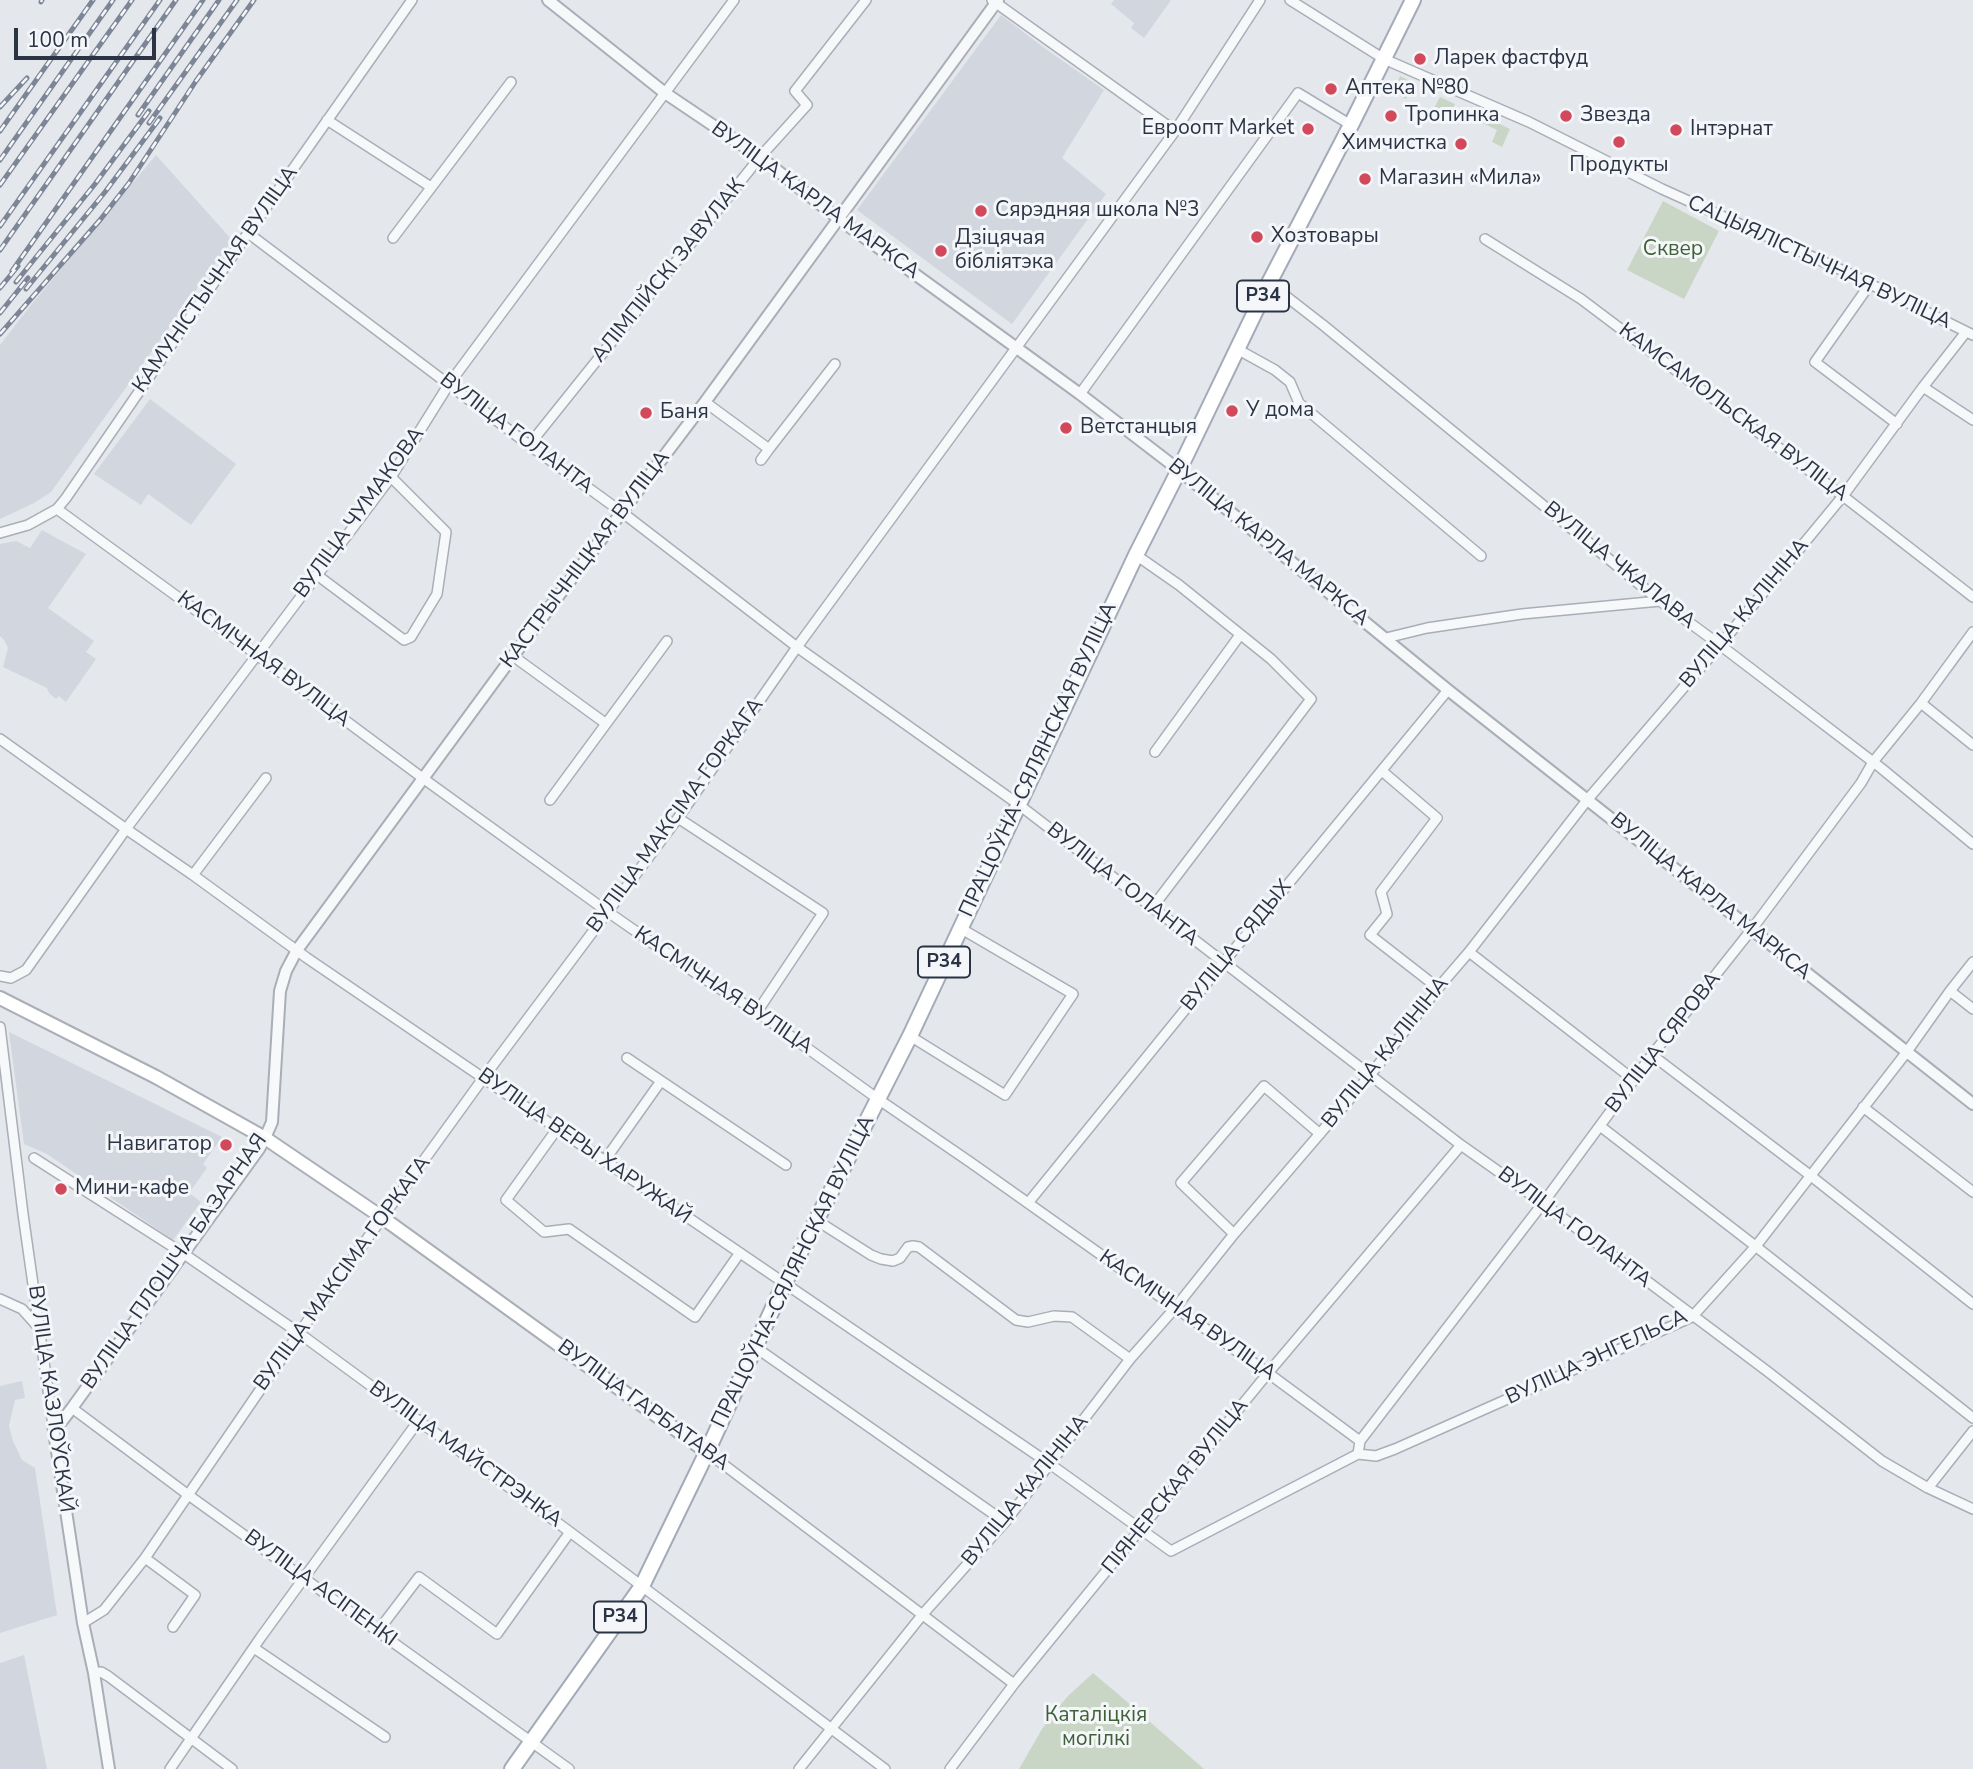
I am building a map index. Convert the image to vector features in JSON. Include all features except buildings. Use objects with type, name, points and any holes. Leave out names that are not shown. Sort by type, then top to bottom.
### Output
[{"type":"main road","name":"ПРАЦОЎНА-СЯЛЯНСКАЯ ВУЛІЦА","points":[[512,1769],[642,1586],[784,1284],[910,1036],[1136,555],[1413,0]]},
{"type":"main road","name":"ВУЛІЦА ГАРБАТАВА","points":[[0,998],[156,1077],[265,1138],[383,1218],[707,1452]]},
{"type":"street","name":"КАМУНІСТЫЧНАЯ ВУЛІЦА","points":[[0,533],[29,525],[57,509],[412,0]]},
{"type":"street","name":"ВУЛІЦА КАРЛА МАРКСА","points":[[548,0],[665,93],[760,158],[838,219],[1080,394],[1179,470],[1448,690],[1973,1104]]},
{"type":"street","name":"ВУЛІЦА ЧУМАКОВА","points":[[0,976],[10,978],[26,970],[126,829],[391,477],[449,384],[734,0]]},
{"type":"street","name":"АЛІМПІЙСКІ ЗАВУЛАК","points":[[529,445],[760,158],[807,104],[795,91],[866,0]]},
{"type":"street","name":"ВУЛІЦА МАКСІМА ГОРКАГА","points":[[83,1623],[104,1610],[145,1558],[299,1333],[484,1077],[678,818],[797,648],[1175,131],[1260,0]]},
{"type":"street","name":"САЦЫЯЛІСТЫЧНАЯ ВУЛІЦА","points":[[1290,0],[1384,58],[1529,122],[1662,189],[1846,272],[1969,333]]},
{"type":"street","points":[[995,1],[1175,131]]},
{"type":"street","name":"КАСТРЫЧНІЦКАЯ ВУЛІЦА","points":[[297,950],[513,656],[705,402],[995,1]]},
{"type":"street","points":[[393,238],[511,82]]},
{"type":"street","points":[[1080,394],[1298,93],[1351,125]]},
{"type":"street","points":[[327,120],[431,187]]},
{"type":"street","name":"ВУЛІЦА ГОЛАНТА","points":[[248,233],[623,513],[797,648],[1018,804],[1461,1145],[1767,1371],[1882,1461],[1928,1488],[1973,1509]]},
{"type":"street","name":"КАМСАМОЛЬСКАЯ ВУЛІЦА","points":[[1485,239],[1581,299],[1973,597]]},
{"type":"street","name":"ВУЛІЦА ЧКАЛАВА","points":[[1269,284],[1323,325],[1660,601],[1874,762],[1973,844]]},
{"type":"street","points":[[1870,284],[1815,362],[1896,424]]},
{"type":"street","name":"ВУЛІЦА КАЛІНІНА","points":[[799,1769],[923,1614],[1005,1522],[1130,1359],[1371,1074],[1588,799],[1843,496],[1923,387],[1969,333]]},
{"type":"street","points":[[1237,349],[1275,370],[1290,382],[1299,403],[1481,556]]},
{"type":"street","points":[[761,460],[835,364]]},
{"type":"street","points":[[1923,387],[1973,420]]},
{"type":"street","points":[[705,402],[769,449]]},
{"type":"street","points":[[317,575],[404,640],[411,637],[437,594],[446,532],[391,477]]},
{"type":"street","name":"КАСМІЧНАЯ ВУЛІЦА","points":[[57,509],[608,912],[699,976],[757,1012],[1360,1441]]},
{"type":"street","points":[[1136,555],[1179,585],[1271,659],[1311,699],[1152,908]]},
{"type":"street","points":[[1386,638],[1427,628],[1522,614],[1660,601]]},
{"type":"street","name":"ВУЛІЦА СЯРОВА","points":[[1357,1454],[1360,1441],[1543,1203],[1652,1055],[1752,929],[1973,632]]},
{"type":"street","points":[[1155,752],[1240,635]]},
{"type":"street","points":[[550,800],[667,641]]},
{"type":"street","points":[[513,656],[605,723]]},
{"type":"street","name":"ВУЛІЦА СЯДЫХ","points":[[1028,1203],[1448,690]]},
{"type":"street","points":[[1921,703],[1973,745]]},
{"type":"street","name":"ВУЛІЦА ВЕРЫ ХАРУЖАЙ","points":[[0,738],[297,950],[1050,1464],[1171,1551]]},
{"type":"street","points":[[1382,771],[1437,818],[1381,891],[1387,914],[1370,936],[1438,988]]},
{"type":"street","points":[[193,875],[266,778]]},
{"type":"street","points":[[678,818],[823,913],[757,1012]]},
{"type":"street","points":[[910,1036],[1005,1095],[1073,994],[960,928]]},
{"type":"street","name":"ВУЛІЦА ПЛОШЧА БАЗАРНАЯ","points":[[72,1408],[265,1138],[272,1122],[280,991],[286,971],[297,950]]},
{"type":"street","points":[[1469,952],[1634,1080]]},
{"type":"street","name":"ВУЛІЦА ЭНГЕЛЬСА","points":[[1171,1551],[1357,1454],[1376,1456],[1394,1450],[1692,1317],[1756,1246],[1973,962]]},
{"type":"street","points":[[1950,991],[1973,1009]]},
{"type":"street","name":"ВУЛІЦА КАЗЛОЎСКАЙ","points":[[0,1027],[53,1425],[83,1623],[109,1769]]},
{"type":"street","points":[[1652,1055],[1973,1304]]},
{"type":"street","points":[[628,1058],[786,1165]]},
{"type":"street","points":[[606,1160],[661,1081]]},
{"type":"street","points":[[1234,1234],[1181,1183],[1264,1086],[1320,1134]]},
{"type":"street","points":[[1863,1107],[1973,1192]]},
{"type":"street","points":[[1600,1126],[1973,1418]]},
{"type":"street","points":[[557,1129],[506,1200],[544,1232],[569,1230],[695,1317],[739,1254]]},
{"type":"street","name":"ПІЯНЕРСКАЯ ВУЛІЦА","points":[[950,1769],[1014,1684],[1268,1373],[1461,1145]]},
{"type":"street","name":"ВУЛІЦА МАЙСТРЭНКА","points":[[34,1158],[184,1254],[299,1333],[570,1532],[885,1769]]},
{"type":"street","points":[[816,1220],[881,1259],[893,1261],[900,1258],[908,1247],[919,1247],[1016,1320],[1028,1322],[1054,1316],[1072,1317],[1130,1359]]},
{"type":"street","points":[[0,1299],[22,1309],[40,1329]]},
{"type":"street","points":[[755,1347],[1005,1522]]},
{"type":"street","points":[[53,1425],[62,1421],[72,1408]]},
{"type":"street","name":"ВУЛІЦА АСІПЕНКІ","points":[[72,1408],[569,1769]]},
{"type":"street","points":[[170,1769],[419,1420]]},
{"type":"street","points":[[1928,1488],[1973,1431]]},
{"type":"street","name":"ВУЛІЦА ГАРБАТАВА","points":[[707,1452],[1014,1684]]},
{"type":"street","points":[[378,1631],[419,1577],[497,1634],[570,1532]]},
{"type":"street","points":[[145,1558],[195,1595],[173,1627]]},
{"type":"street","points":[[254,1648],[385,1737]]},
{"type":"street","points":[[94,1673],[101,1672],[108,1676],[232,1769]]},
{"type":"shaded area","points":[[1114,0],[1171,0],[1144,38],[1131,28],[1134,23],[1111,4]]},
{"type":"shaded area","points":[[1001,15],[1104,90],[1062,158],[1106,194],[1012,324],[857,210]]},
{"type":"shaded area","points":[[156,155],[232,240],[51,492],[0,519],[0,345]]},
{"type":"shaded area","points":[[150,399],[236,464],[191,525],[148,494],[141,505],[94,474]]},
{"type":"shaded area","points":[[42,530],[86,554],[48,608],[94,641],[86,652],[96,659],[66,702],[59,696],[56,699],[47,688],[3,667],[8,648],[0,636],[0,544],[16,541],[30,548]]},
{"type":"shaded area","points":[[9,1032],[222,1137],[203,1164],[207,1168],[189,1193],[201,1202],[173,1240],[47,1154],[24,1144]]},
{"type":"shaded area","points":[[22,1381],[25,1398],[15,1400],[9,1426],[22,1460],[35,1468],[57,1615],[0,1633],[0,1386]]},
{"type":"shaded area","points":[[24,1655],[47,1769],[0,1769],[0,1663]]},
{"type":"green space","points":[[1400,76],[1414,83],[1406,99],[1393,93]]},
{"type":"green space","points":[[1440,97],[1455,104],[1448,118],[1433,110]]},
{"type":"green space","points":[[1467,108],[1510,129],[1502,147],[1492,142],[1497,130],[1464,114]]},
{"type":"green space","name":"Сквер","points":[[1663,201],[1719,231],[1684,299],[1627,270]]},
{"type":"green space","name":"Каталіцкія могілкі","points":[[1093,1673],[1204,1769],[1019,1769],[1057,1709]]},
{"type":"railway","points":[[0,131],[93,0]]},
{"type":"railway","points":[[0,160],[113,0]]},
{"type":"railway","points":[[0,185],[132,0]]},
{"type":"railway","points":[[0,226],[160,0]]},
{"type":"railway","points":[[0,250],[176,0]]},
{"type":"railway","points":[[12,271],[203,0]]},
{"type":"railway","points":[[138,115],[219,0]]},
{"type":"railway","points":[[149,123],[237,0]]},
{"type":"railway","points":[[0,334],[129,183],[196,81],[254,0]]},
{"type":"railway","points":[[0,107],[27,78]]},
{"type":"railway","points":[[16,282],[95,184],[149,111]]},
{"type":"railway","points":[[26,289],[105,192],[160,118]]},
{"type":"railway","points":[[0,288],[18,266]]},
{"type":"railway","points":[[0,313],[28,278]]},
{"type":"place","name":"Ларек фастфуд","points":[[1420,59]]},
{"type":"place","name":"Аптека №80","points":[[1331,89]]},
{"type":"place","name":"Тропинка","points":[[1391,116]]},
{"type":"place","name":"Звезда","points":[[1566,116]]},
{"type":"place","name":"Евроопт Market","points":[[1308,129]]},
{"type":"place","name":"Інтэрнат","points":[[1676,130]]},
{"type":"place","name":"Продукты","points":[[1619,142]]},
{"type":"place","name":"Химчистка","points":[[1461,144]]},
{"type":"place","name":"Магазин «Мила»","points":[[1365,179]]},
{"type":"place","name":"Сярэдняя школа №3","points":[[981,211]]},
{"type":"place","name":"Хозтовары","points":[[1257,237]]},
{"type":"place","name":"Дзіцячая бібліятэка","points":[[941,251]]},
{"type":"place","name":"У дома","points":[[1232,411]]},
{"type":"place","name":"Баня","points":[[646,413]]},
{"type":"place","name":"Ветстанцыя","points":[[1066,428]]},
{"type":"place","name":"Навигатор","points":[[226,1145]]},
{"type":"place","name":"Мини-кафе","points":[[61,1189]]}]
